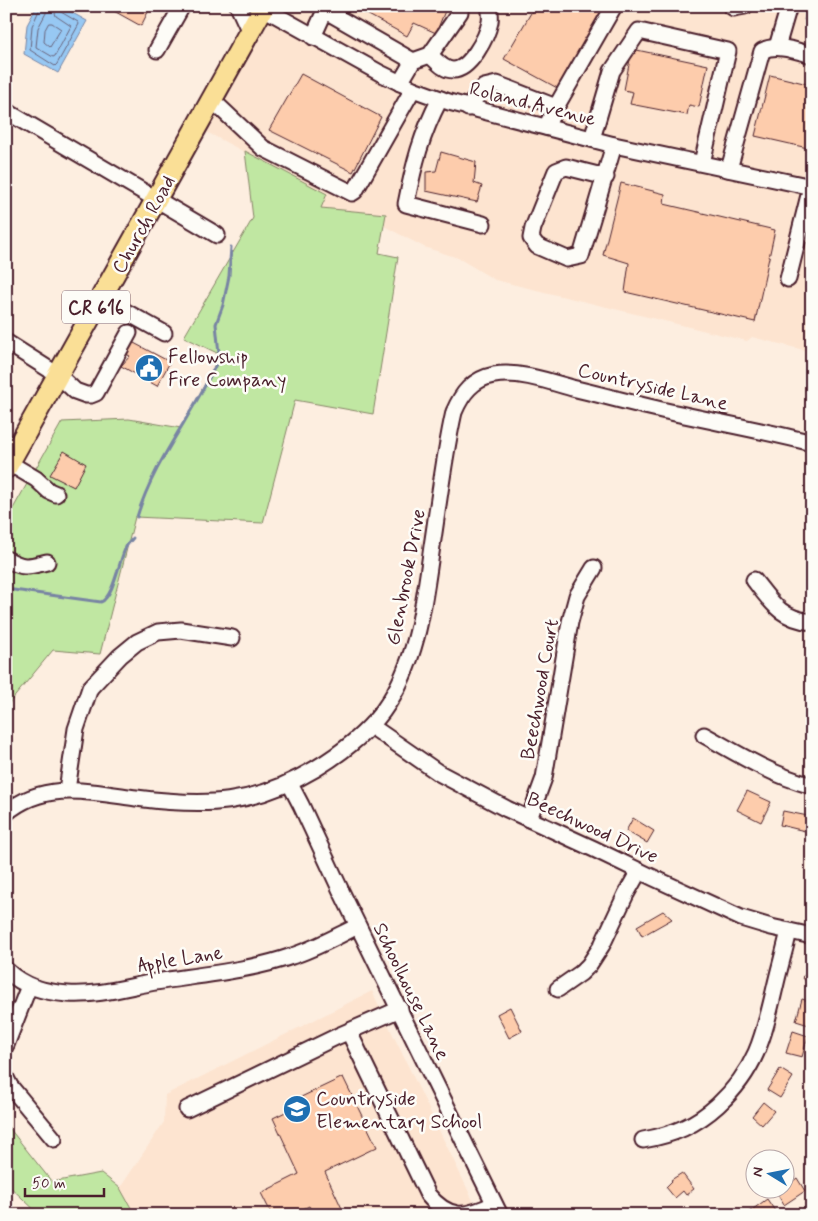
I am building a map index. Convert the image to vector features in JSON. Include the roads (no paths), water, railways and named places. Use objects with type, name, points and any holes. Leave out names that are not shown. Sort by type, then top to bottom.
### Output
[{"type":"main road","name":"Church Road","points":[[8,465],[264,7]]},
{"type":"street","points":[[158,50],[182,6]]},
{"type":"street","points":[[238,6],[250,32]]},
{"type":"street","points":[[414,61],[430,55],[460,12],[461,6]]},
{"type":"street","points":[[430,55],[440,65],[452,70],[462,68],[470,61],[484,41],[491,21],[490,6]]},
{"type":"street","points":[[546,127],[614,6]]},
{"type":"street","points":[[730,6],[734,8],[745,6]]},
{"type":"street","points":[[777,47],[789,6]]},
{"type":"street","name":"Roland Avenue","points":[[264,7],[313,37],[406,86],[440,99],[468,108],[592,139],[811,187]]},
{"type":"street","points":[[313,37],[326,9],[414,61]]},
{"type":"street","points":[[592,139],[612,71],[639,31],[728,51],[702,163]]},
{"type":"street","points":[[729,169],[762,50],[768,47],[777,47],[812,55]]},
{"type":"street","points":[[212,100],[263,148],[352,194],[406,86],[414,61]]},
{"type":"street","points":[[468,108],[484,86],[490,84],[497,84],[556,107]]},
{"type":"street","points":[[440,99],[415,158],[406,204],[483,224]]},
{"type":"street","points":[[6,111],[217,235]]},
{"type":"street","points":[[606,177],[566,167],[556,171],[533,228],[531,238],[537,246],[567,259],[581,256],[606,177],[614,144]]},
{"type":"street","points":[[788,279],[811,187]]},
{"type":"street","points":[[101,298],[164,333]]},
{"type":"street","points":[[6,342],[58,375],[75,391],[92,396],[96,393],[129,333]]},
{"type":"street","name":"Countryside Lane","points":[[484,377],[502,374],[540,380],[687,416],[812,443]]},
{"type":"street","name":"Glenbrook Drive","points":[[6,813],[19,803],[32,797],[44,793],[67,790],[157,800],[205,802],[250,798],[290,784],[354,742],[371,726],[383,710],[398,685],[415,642],[428,579],[454,412],[467,389],[484,377]]},
{"type":"street","points":[[8,465],[36,479],[49,491],[56,494]]},
{"type":"street","points":[[6,559],[26,567],[47,562]]},
{"type":"street","name":"Beechwood Court","points":[[529,819],[544,778],[576,596],[594,568]]},
{"type":"street","points":[[754,580],[778,611],[801,621],[812,622]]},
{"type":"street","points":[[67,790],[76,729],[90,688],[120,656],[137,642],[158,632],[181,630],[232,638]]},
{"type":"street","name":"Beechwood Drive","points":[[371,726],[446,777],[529,819],[741,918],[812,936]]},
{"type":"street","points":[[704,735],[771,772],[812,786]]},
{"type":"street","name":"Schoolhouse Lane","points":[[290,784],[302,805],[334,878],[497,1209]]},
{"type":"street","points":[[558,989],[582,973],[596,955],[639,871]]},
{"type":"street","name":"Apple Lane","points":[[6,970],[12,976],[34,989],[70,994],[98,992],[233,970],[293,956],[358,926]]},
{"type":"street","points":[[644,1140],[673,1134],[694,1124],[714,1109],[749,1070],[760,1045],[768,1019],[789,931]]},
{"type":"street","points":[[6,1045],[29,986]]},
{"type":"street","points":[[187,1109],[400,1009]]},
{"type":"street","points":[[348,1032],[380,1100],[432,1200],[442,1209],[452,1214],[497,1209]]},
{"type":"street","points":[[6,1078],[10,1086],[54,1139]]},
{"type":"water","points":[[37,6],[60,6],[87,21],[58,73],[24,54],[27,25]]},
{"type":"waterway","points":[[137,517],[153,476],[198,399],[218,360],[216,324],[223,305],[229,276],[231,247]]},
{"type":"waterway","points":[[6,589],[101,602],[109,593],[123,553],[133,538]]},
{"type":"place","name":"Fellowship Fire Company","points":[[149,368]]},
{"type":"place","name":"Countryside Elementary School","points":[[297,1109]]}]
